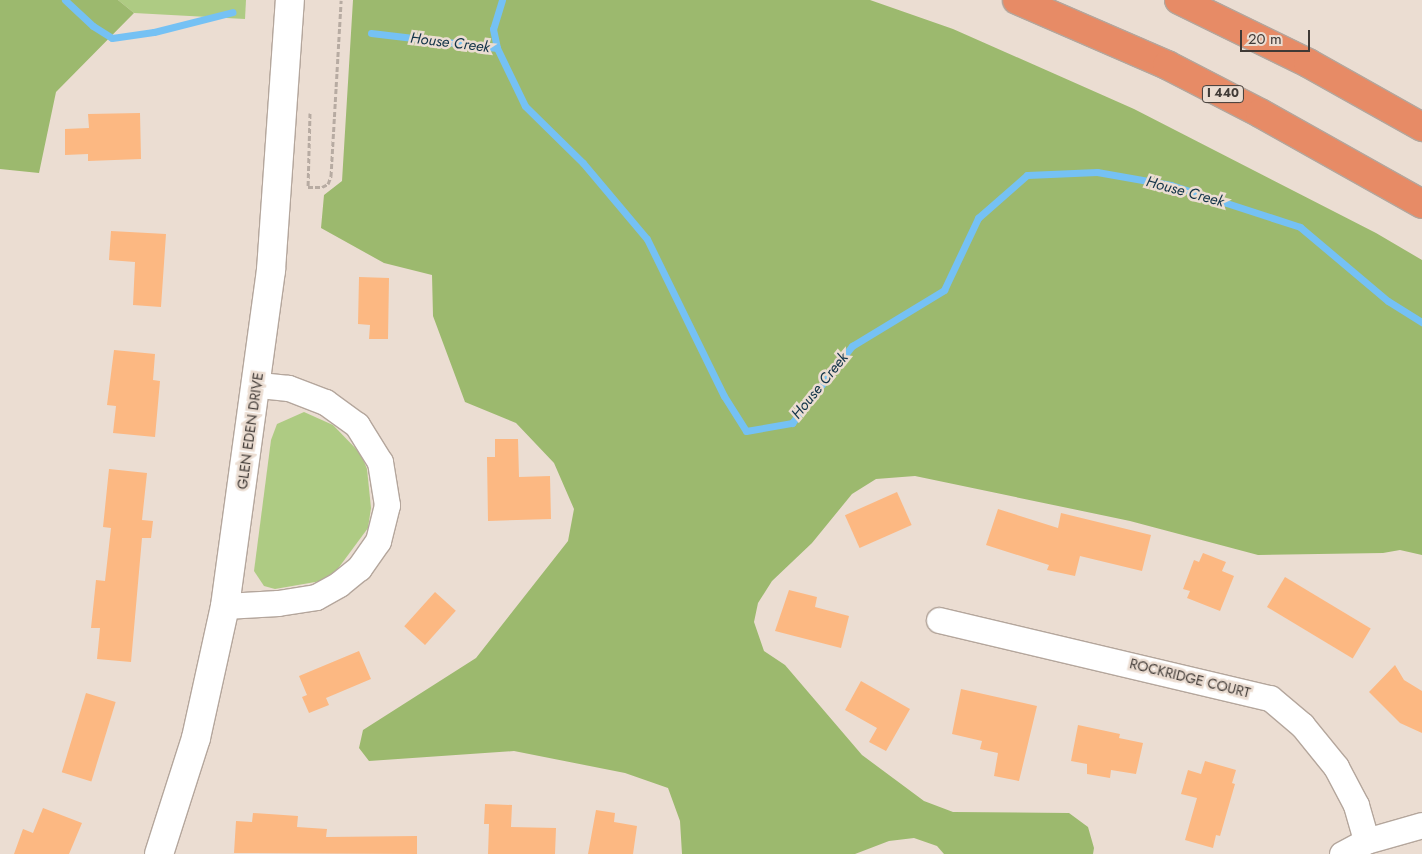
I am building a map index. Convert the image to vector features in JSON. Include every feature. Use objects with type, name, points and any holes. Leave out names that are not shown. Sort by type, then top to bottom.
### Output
[{"type":"highway","name":"I 440","points":[[1017,0],[1167,65],[1260,113],[1422,204]]},
{"type":"highway","points":[[1179,0],[1308,63],[1422,127]]},
{"type":"main road","name":"GLEN EDEN DRIVE","points":[[159,854],[196,738],[225,606],[257,385],[278,185],[290,0]]},
{"type":"street","points":[[225,606],[278,603],[316,597],[340,584],[359,568],[378,541],[387,505],[380,462],[357,425],[325,402],[288,388],[257,385]]},
{"type":"street","name":"ROCKRIDGE COURT","points":[[939,620],[1270,698],[1302,726],[1336,767],[1356,805],[1366,841]]},
{"type":"street","points":[[1342,854],[1366,841],[1422,825]]},
{"type":"path","points":[[310,108],[308,187],[322,187],[328,184],[331,176],[341,0]]},
{"type":"green space","points":[[0,0],[118,0],[134,13],[56,92],[39,173],[0,169]]},
{"type":"green space","points":[[118,0],[246,0],[245,19],[134,13]]},
{"type":"green space","points":[[353,0],[870,0],[953,29],[1134,109],[1376,233],[1422,260],[1422,555],[1400,550],[1383,553],[1258,555],[1130,521],[915,476],[876,479],[852,494],[812,543],[772,581],[758,603],[754,622],[764,651],[785,665],[862,755],[924,801],[953,812],[1069,813],[1088,827],[1094,848],[1093,854],[944,854],[937,846],[914,838],[889,841],[855,854],[682,854],[680,821],[668,788],[625,773],[514,751],[369,761],[359,748],[363,730],[476,658],[568,541],[574,509],[554,463],[516,423],[465,402],[433,316],[432,275],[384,263],[321,228],[324,195],[342,181]]},
{"type":"green space","points":[[304,412],[333,425],[361,454],[367,469],[371,508],[368,528],[334,574],[321,581],[275,589],[264,586],[254,571],[271,440],[277,424]]},
{"type":"building","points":[[140,113],[141,159],[88,161],[88,154],[65,155],[65,129],[89,128],[88,114]]},
{"type":"building","points":[[111,231],[166,234],[161,307],[133,305],[135,262],[109,260]]},
{"type":"building","points":[[359,277],[389,278],[388,339],[369,339],[370,325],[358,324]]},
{"type":"building","points":[[114,350],[155,354],[153,380],[160,381],[155,437],[113,433],[116,406],[107,405]]},
{"type":"building","points":[[495,439],[518,439],[519,477],[550,476],[551,519],[488,521],[487,457],[495,457]]},
{"type":"building","points":[[109,469],[147,473],[142,520],[153,521],[151,538],[142,538],[131,662],[97,659],[100,628],[91,628],[96,580],[105,581],[111,528],[103,527]]},
{"type":"building","points":[[897,492],[912,525],[860,548],[845,515]]},
{"type":"building","points":[[998,509],[1058,528],[1061,513],[1151,535],[1142,571],[1080,556],[1075,576],[1047,570],[1049,565],[986,545]]},
{"type":"building","points":[[1203,553],[1226,562],[1222,571],[1234,576],[1220,611],[1187,598],[1190,591],[1183,589],[1194,560],[1199,562]]},
{"type":"building","points":[[1285,577],[1371,629],[1353,659],[1267,607]]},
{"type":"building","points":[[789,590],[817,597],[815,607],[849,616],[841,648],[775,631]]},
{"type":"building","points":[[435,592],[456,611],[425,645],[404,626]]},
{"type":"building","points":[[359,651],[371,679],[326,698],[329,705],[309,713],[302,697],[307,695],[299,676]]},
{"type":"building","points":[[1395,665],[1404,680],[1422,691],[1422,733],[1400,723],[1369,692]]},
{"type":"building","points":[[861,681],[910,709],[886,751],[869,742],[877,728],[845,710]]},
{"type":"building","points":[[961,689],[1037,706],[1019,781],[994,776],[998,753],[980,749],[982,741],[952,734]]},
{"type":"building","points":[[86,693],[116,702],[91,781],[62,772]]},
{"type":"building","points":[[1078,725],[1120,734],[1119,738],[1143,743],[1136,774],[1111,770],[1110,778],[1087,774],[1087,764],[1071,761]]},
{"type":"building","points":[[1205,761],[1236,770],[1232,783],[1235,784],[1220,836],[1216,835],[1213,848],[1185,840],[1197,798],[1181,794],[1188,770],[1201,774]]},
{"type":"building","points":[[485,804],[512,805],[511,827],[556,828],[555,854],[488,854],[489,824],[484,824]]},
{"type":"building","points":[[43,808],[82,823],[69,854],[14,854],[23,829],[33,833]]},
{"type":"building","points":[[596,810],[615,813],[614,822],[637,826],[633,854],[588,854]]},
{"type":"building","points":[[253,813],[298,816],[297,827],[327,829],[326,837],[417,836],[417,854],[234,853],[236,821],[252,822]]},
{"type":"waterway","name":"House Creek","points":[[65,0],[93,26],[112,38],[154,32],[233,12]]},
{"type":"waterway","name":"House Creek","points":[[502,0],[493,29],[497,48],[525,106],[583,163],[647,239],[724,396],[746,431],[792,423],[852,346],[944,290],[978,218],[1027,175],[1097,172],[1171,185],[1300,227],[1388,301],[1422,322]]},
{"type":"waterway","name":"House Creek","points":[[371,33],[497,48]]}]
